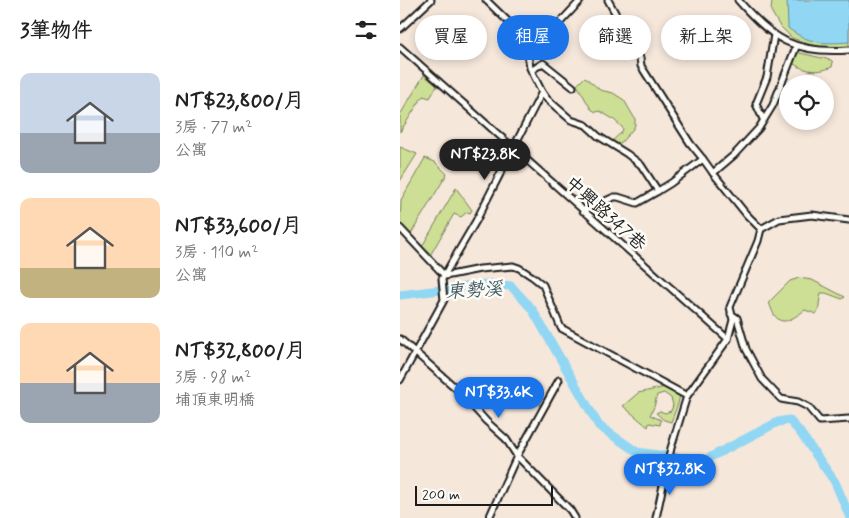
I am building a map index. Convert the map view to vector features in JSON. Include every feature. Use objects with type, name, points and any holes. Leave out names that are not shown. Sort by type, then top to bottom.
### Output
[{"type":"street","points":[[400,29],[432,0]]},
{"type":"street","points":[[486,0],[502,15]]},
{"type":"street","points":[[567,15],[581,0]]},
{"type":"street","points":[[608,0],[640,58],[641,66],[690,143],[746,214],[761,229]]},
{"type":"street","points":[[738,0],[753,17],[774,35],[796,47],[823,51],[849,50]]},
{"type":"street","points":[[763,119],[756,104],[767,77],[774,35]]},
{"type":"street","name":"中興路347巷","points":[[400,47],[728,340]]},
{"type":"street","points":[[713,173],[734,155],[759,128],[772,105],[796,47]]},
{"type":"street","points":[[529,60],[542,92],[571,120],[586,126],[641,165],[658,191]]},
{"type":"street","points":[[532,70],[543,63],[573,87]]},
{"type":"street","points":[[400,380],[443,298],[444,278],[542,92]]},
{"type":"street","points":[[583,211],[614,197],[636,203],[671,184],[703,159]]},
{"type":"street","points":[[656,518],[671,448],[687,396],[728,340],[733,320],[730,307],[758,241],[761,229],[779,218],[812,215],[849,220]]},
{"type":"street","points":[[400,228],[444,278]]},
{"type":"street","points":[[444,278],[480,269],[513,266],[519,268],[543,286],[561,328],[687,396]]},
{"type":"street","points":[[731,314],[737,318],[746,349],[758,372],[776,395],[781,399],[798,402],[808,407],[820,421],[849,419]]},
{"type":"street","points":[[400,339],[458,390],[486,421],[506,439],[517,456],[570,510],[575,518]]},
{"type":"street","points":[[489,518],[517,456],[559,380]]},
{"type":"green space","points":[[772,0],[849,0],[849,47],[823,49],[792,38],[779,25],[771,11]]},
{"type":"green space","points":[[791,51],[831,60],[833,62],[832,67],[815,71],[804,69],[788,60]]},
{"type":"green space","points":[[424,75],[437,86],[430,98],[423,96],[400,132],[400,115]]},
{"type":"green space","points":[[585,77],[600,90],[613,93],[624,100],[635,119],[633,129],[618,146],[612,141],[622,132],[623,128],[600,111],[596,112],[591,109],[577,85]]},
{"type":"green space","points":[[400,147],[417,154],[400,181]]},
{"type":"green space","points":[[425,158],[435,162],[447,174],[409,237],[400,226],[401,200]]},
{"type":"green space","points":[[456,188],[472,210],[461,217],[454,214],[428,259],[420,250]]},
{"type":"green space","points":[[799,278],[812,280],[845,297],[842,299],[821,293],[819,310],[816,314],[805,310],[788,320],[779,320],[772,311],[769,302],[790,281]]},
{"type":"green space","points":[[666,387],[680,395],[671,422],[664,420],[656,413],[671,411],[673,405],[671,398],[664,393],[657,395],[650,415],[661,420],[660,425],[649,423],[648,427],[623,406],[638,393]]},
{"type":"water","points":[[787,0],[849,0],[849,42],[817,42],[795,33],[788,28]]},
{"type":"waterway","name":"東勢溪","points":[[400,295],[488,284],[511,286],[532,309],[599,426],[637,452],[703,461],[778,422],[789,420],[835,482],[849,515]]}]
